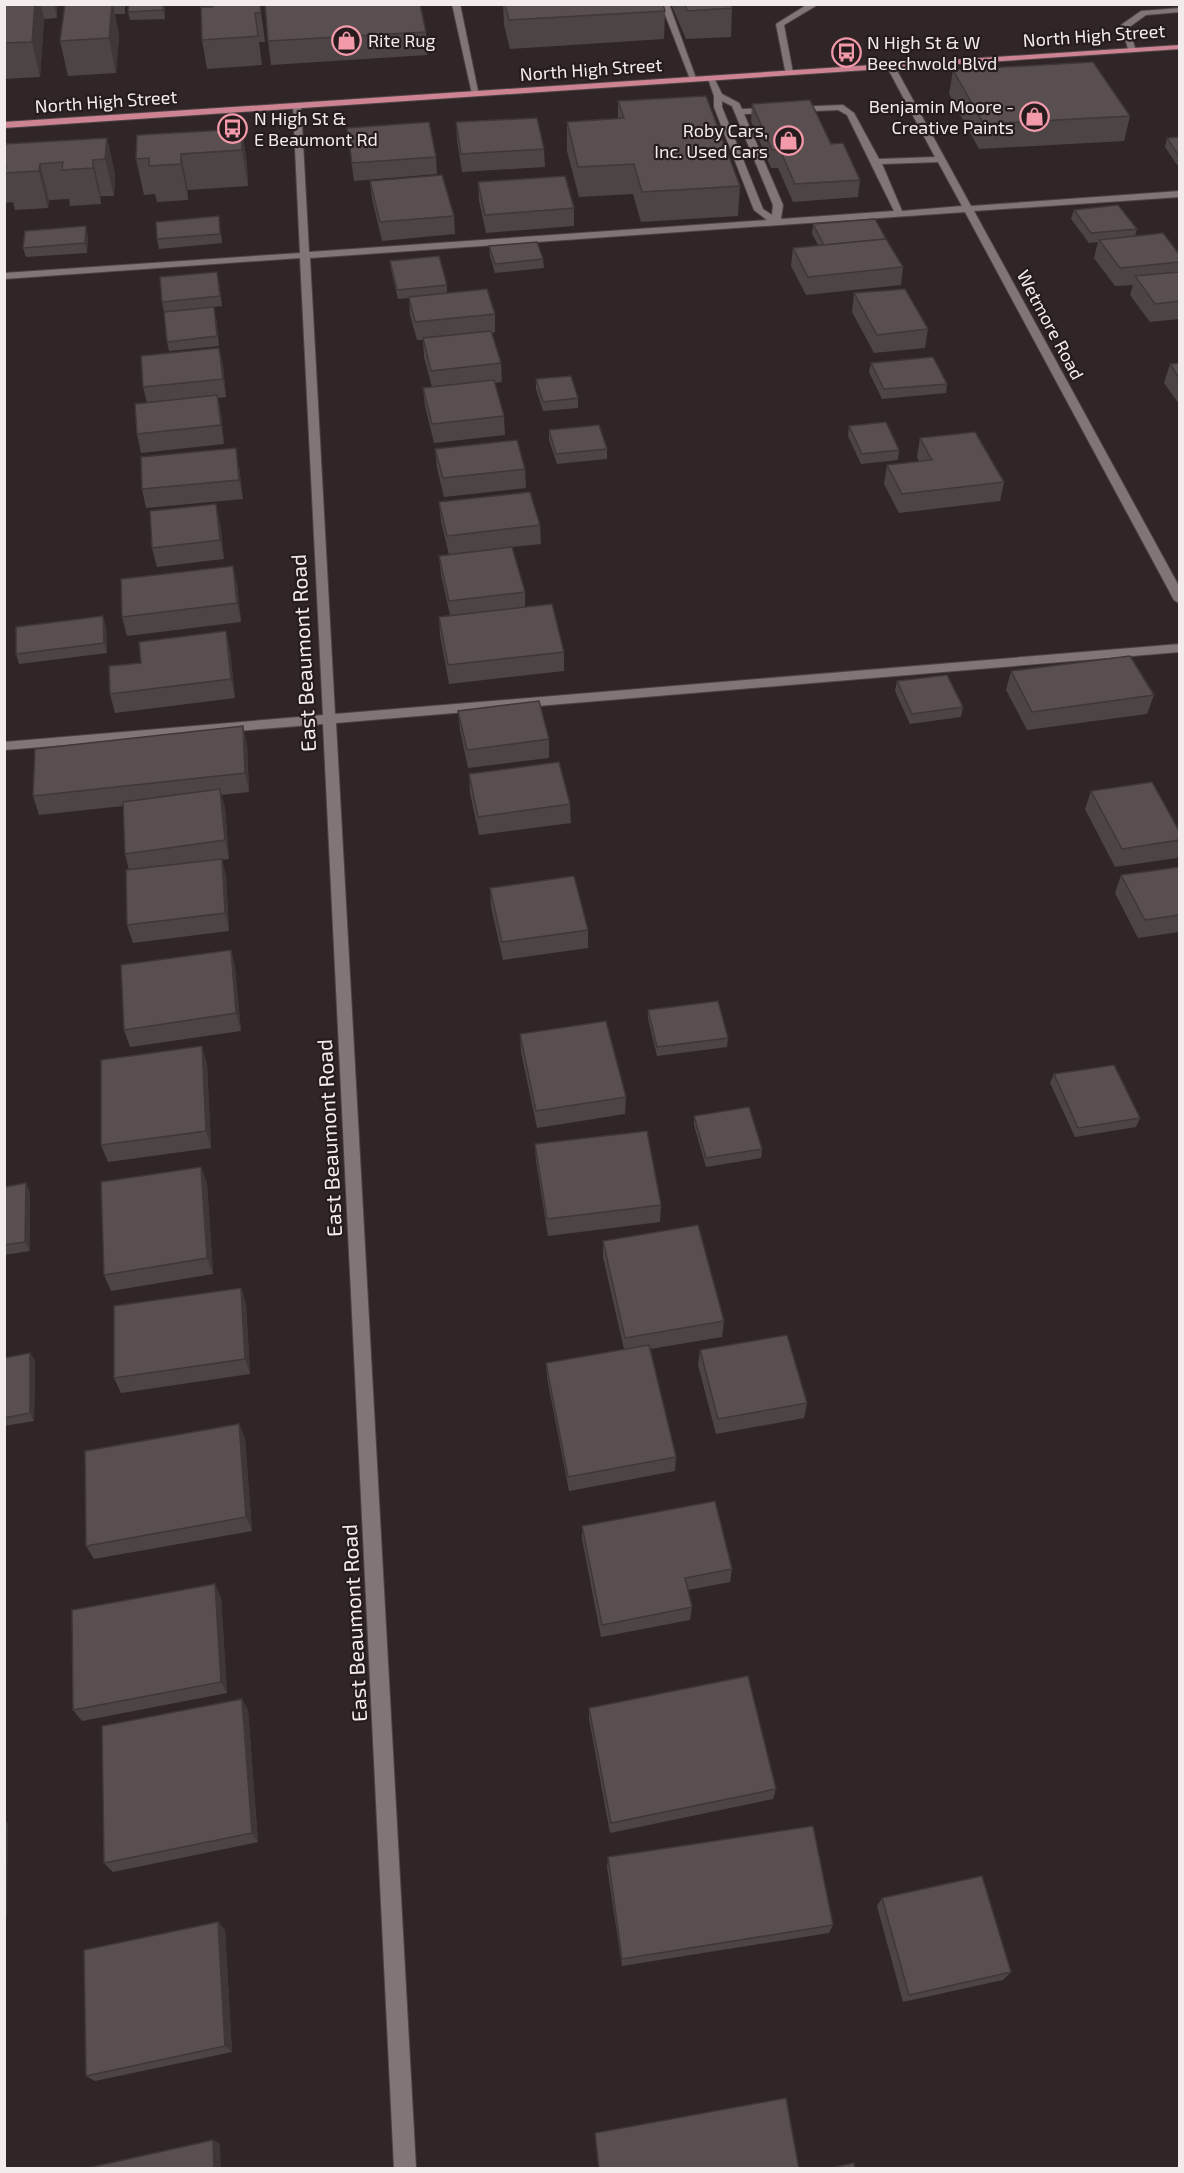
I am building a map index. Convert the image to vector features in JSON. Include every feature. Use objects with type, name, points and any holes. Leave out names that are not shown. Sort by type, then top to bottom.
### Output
[{"type":"main road","name":"North High Street","points":[[4,125],[1179,47]]},
{"type":"street","points":[[456,4],[476,94]]},
{"type":"street","points":[[665,4],[694,80]]},
{"type":"street","points":[[789,73],[780,24],[815,4]]},
{"type":"street","points":[[1132,50],[1124,27],[1144,13],[1179,10]]},
{"type":"street","name":"Wetmore Road","points":[[891,66],[1179,600]]},
{"type":"street","points":[[710,78],[718,96],[718,107],[759,210],[776,222]]},
{"type":"street","points":[[718,96],[736,105],[778,205],[776,222]]},
{"type":"street","name":"East Beaumont Road","points":[[297,105],[405,2169]]},
{"type":"street","points":[[739,112],[840,107],[850,113],[899,213]]},
{"type":"street","points":[[876,162],[941,159]]},
{"type":"street","points":[[4,276],[1179,194]]},
{"type":"street","points":[[4,746],[1179,648]]},
{"type":"building","points":[[4,4],[35,4],[32,42],[4,43]]},
{"type":"building","points":[[65,4],[112,4],[109,38],[60,41]]},
{"type":"building","points":[[129,4],[163,4],[163,10],[128,12]]},
{"type":"building","points":[[213,4],[260,4],[261,13],[255,13],[258,36],[202,40],[201,7],[213,7]]},
{"type":"building","points":[[265,4],[420,4],[426,32],[268,41]]},
{"type":"building","points":[[505,4],[663,4],[665,11],[509,20]]},
{"type":"building","points":[[685,4],[731,4],[732,8],[687,11]]},
{"type":"building","points":[[1093,62],[1130,116],[984,124],[953,70]]},
{"type":"building","points":[[706,96],[740,186],[642,192],[634,164],[578,167],[567,122],[624,118],[618,101]]},
{"type":"building","name":"Roby Cars, Inc. Used Cars","points":[[810,100],[831,144],[843,143],[860,180],[795,184],[780,150],[772,150],[752,104]]},
{"type":"building","points":[[537,118],[544,149],[461,154],[456,122]]},
{"type":"building","points":[[429,122],[436,157],[352,163],[347,128]]},
{"type":"building","points":[[242,129],[242,150],[181,154],[181,164],[149,166],[149,158],[136,159],[137,135]]},
{"type":"building","points":[[1179,137],[1179,156],[1167,138]]},
{"type":"building","points":[[107,138],[105,159],[93,160],[93,168],[62,170],[63,162],[40,164],[39,171],[5,173],[4,144]]},
{"type":"building","points":[[442,175],[454,216],[380,222],[370,181]]},
{"type":"building","points":[[565,176],[574,208],[485,215],[478,182]]},
{"type":"building","points":[[1118,205],[1137,229],[1091,233],[1074,210]]},
{"type":"building","points":[[219,216],[220,234],[157,239],[156,222]]},
{"type":"building","points":[[875,219],[886,239],[824,245],[813,224]]},
{"type":"building","points":[[86,226],[85,243],[23,248],[25,231]]},
{"type":"building","points":[[1163,233],[1179,254],[1179,262],[1120,268],[1099,240]]},
{"type":"building","points":[[886,239],[903,267],[808,277],[793,248]]},
{"type":"building","points":[[537,242],[543,259],[495,264],[489,246]]},
{"type":"building","points":[[439,256],[447,285],[397,290],[390,261]]},
{"type":"building","points":[[217,272],[220,296],[162,302],[160,277]]},
{"type":"building","points":[[1179,272],[1179,301],[1155,304],[1135,276]]},
{"type":"building","points":[[487,289],[495,314],[415,322],[409,297]]},
{"type":"building","points":[[905,289],[928,329],[877,335],[854,293]]},
{"type":"building","points":[[214,307],[217,336],[167,342],[164,312]]},
{"type":"building","points":[[491,331],[501,363],[431,371],[423,338]]},
{"type":"building","points":[[219,348],[223,379],[143,387],[141,356]]},
{"type":"building","points":[[933,357],[947,384],[884,389],[871,363]]},
{"type":"building","points":[[1179,363],[1179,378],[1170,364]]},
{"type":"building","points":[[571,376],[578,398],[543,402],[536,379]]},
{"type":"building","points":[[494,380],[504,416],[432,424],[423,388]]},
{"type":"building","points":[[217,395],[221,425],[137,434],[135,404]]},
{"type":"building","points":[[886,422],[899,450],[862,454],[849,426]]},
{"type":"building","points":[[599,425],[607,449],[556,454],[549,430]]},
{"type":"building","points":[[975,432],[1004,482],[902,494],[887,465],[932,460],[920,438]]},
{"type":"building","points":[[517,440],[525,469],[443,478],[435,449]]},
{"type":"building","points":[[236,448],[239,480],[142,489],[141,457]]},
{"type":"building","points":[[530,492],[540,525],[447,536],[439,502]]},
{"type":"building","points":[[216,504],[220,540],[152,548],[150,511]]},
{"type":"building","points":[[512,547],[525,592],[449,601],[439,556]]},
{"type":"building","points":[[233,566],[237,603],[122,617],[121,579]]},
{"type":"building","points":[[552,604],[564,652],[448,665],[439,617]]},
{"type":"building","points":[[103,616],[104,643],[16,654],[16,627]]},
{"type":"building","points":[[226,631],[231,679],[110,694],[109,666],[141,663],[139,642]]},
{"type":"building","points":[[1130,656],[1154,695],[1032,712],[1011,671]]},
{"type":"building","points":[[947,675],[963,707],[912,714],[897,681]]},
{"type":"building","points":[[539,701],[549,739],[467,750],[458,711]]},
{"type":"building","points":[[243,726],[245,773],[33,796],[35,749]]},
{"type":"building","points":[[559,762],[570,804],[478,817],[469,774]]},
{"type":"building","points":[[1152,782],[1179,831],[1179,840],[1122,849],[1091,791]]},
{"type":"building","points":[[220,789],[225,840],[125,854],[123,802]]},
{"type":"building","points":[[222,859],[225,913],[127,925],[126,870]]},
{"type":"building","points":[[1179,867],[1179,915],[1145,920],[1121,875]]},
{"type":"building","points":[[574,876],[588,930],[502,942],[490,888]]},
{"type":"building","points":[[231,950],[236,1013],[124,1030],[121,965]]},
{"type":"building","points":[[718,1001],[728,1038],[657,1047],[648,1010]]},
{"type":"building","points":[[606,1021],[626,1097],[536,1111],[520,1034]]},
{"type":"building","points":[[202,1046],[206,1131],[101,1145],[101,1060]]},
{"type":"building","points":[[1114,1065],[1140,1118],[1078,1128],[1054,1074]]},
{"type":"building","points":[[749,1107],[762,1149],[706,1158],[694,1116]]},
{"type":"building","points":[[647,1131],[661,1205],[547,1219],[535,1144]]},
{"type":"building","points":[[201,1167],[207,1258],[104,1275],[101,1182]]},
{"type":"building","points":[[26,1183],[25,1242],[4,1245],[4,1187]]},
{"type":"building","points":[[698,1225],[724,1321],[625,1338],[603,1241]]},
{"type":"building","points":[[241,1288],[245,1359],[114,1378],[114,1306]]},
{"type":"building","points":[[787,1335],[807,1403],[718,1419],[700,1350]]},
{"type":"building","points":[[649,1345],[676,1457],[568,1477],[546,1363]]},
{"type":"building","points":[[30,1353],[30,1413],[4,1418],[4,1358]]},
{"type":"building","points":[[239,1424],[246,1517],[86,1546],[85,1451]]},
{"type":"building","points":[[715,1501],[732,1569],[685,1578],[692,1607],[602,1625],[582,1526]]},
{"type":"building","points":[[215,1584],[221,1682],[73,1710],[72,1610]]},
{"type":"building","points":[[748,1676],[776,1789],[611,1823],[589,1708]]},
{"type":"building","points":[[242,1699],[252,1833],[104,1863],[102,1726]]},
{"type":"building","points":[[813,1826],[833,1925],[622,1959],[608,1857]]},
{"type":"building","points":[[982,1876],[1011,1972],[909,1995],[882,1898]]},
{"type":"building","points":[[218,1922],[225,2046],[86,2076],[84,1950]]},
{"type":"building","points":[[786,2098],[799,2169],[599,2169],[595,2133]]},
{"type":"building","points":[[213,2140],[214,2169],[83,2169]]},
{"type":"building","points":[[854,2163],[855,2169],[826,2169]]},
{"type":"place","name":"Rite Rug","points":[[347,41]]},
{"type":"place","name":"N High St & W Beechwold Blvd","points":[[846,53]]},
{"type":"place","name":"Benjamin Moore - Creative Paints","points":[[1035,117]]},
{"type":"place","name":"N High St & E Beaumont Rd","points":[[233,129]]},
{"type":"place","name":"Roby Cars, Inc. Used Cars","points":[[789,141]]}]
